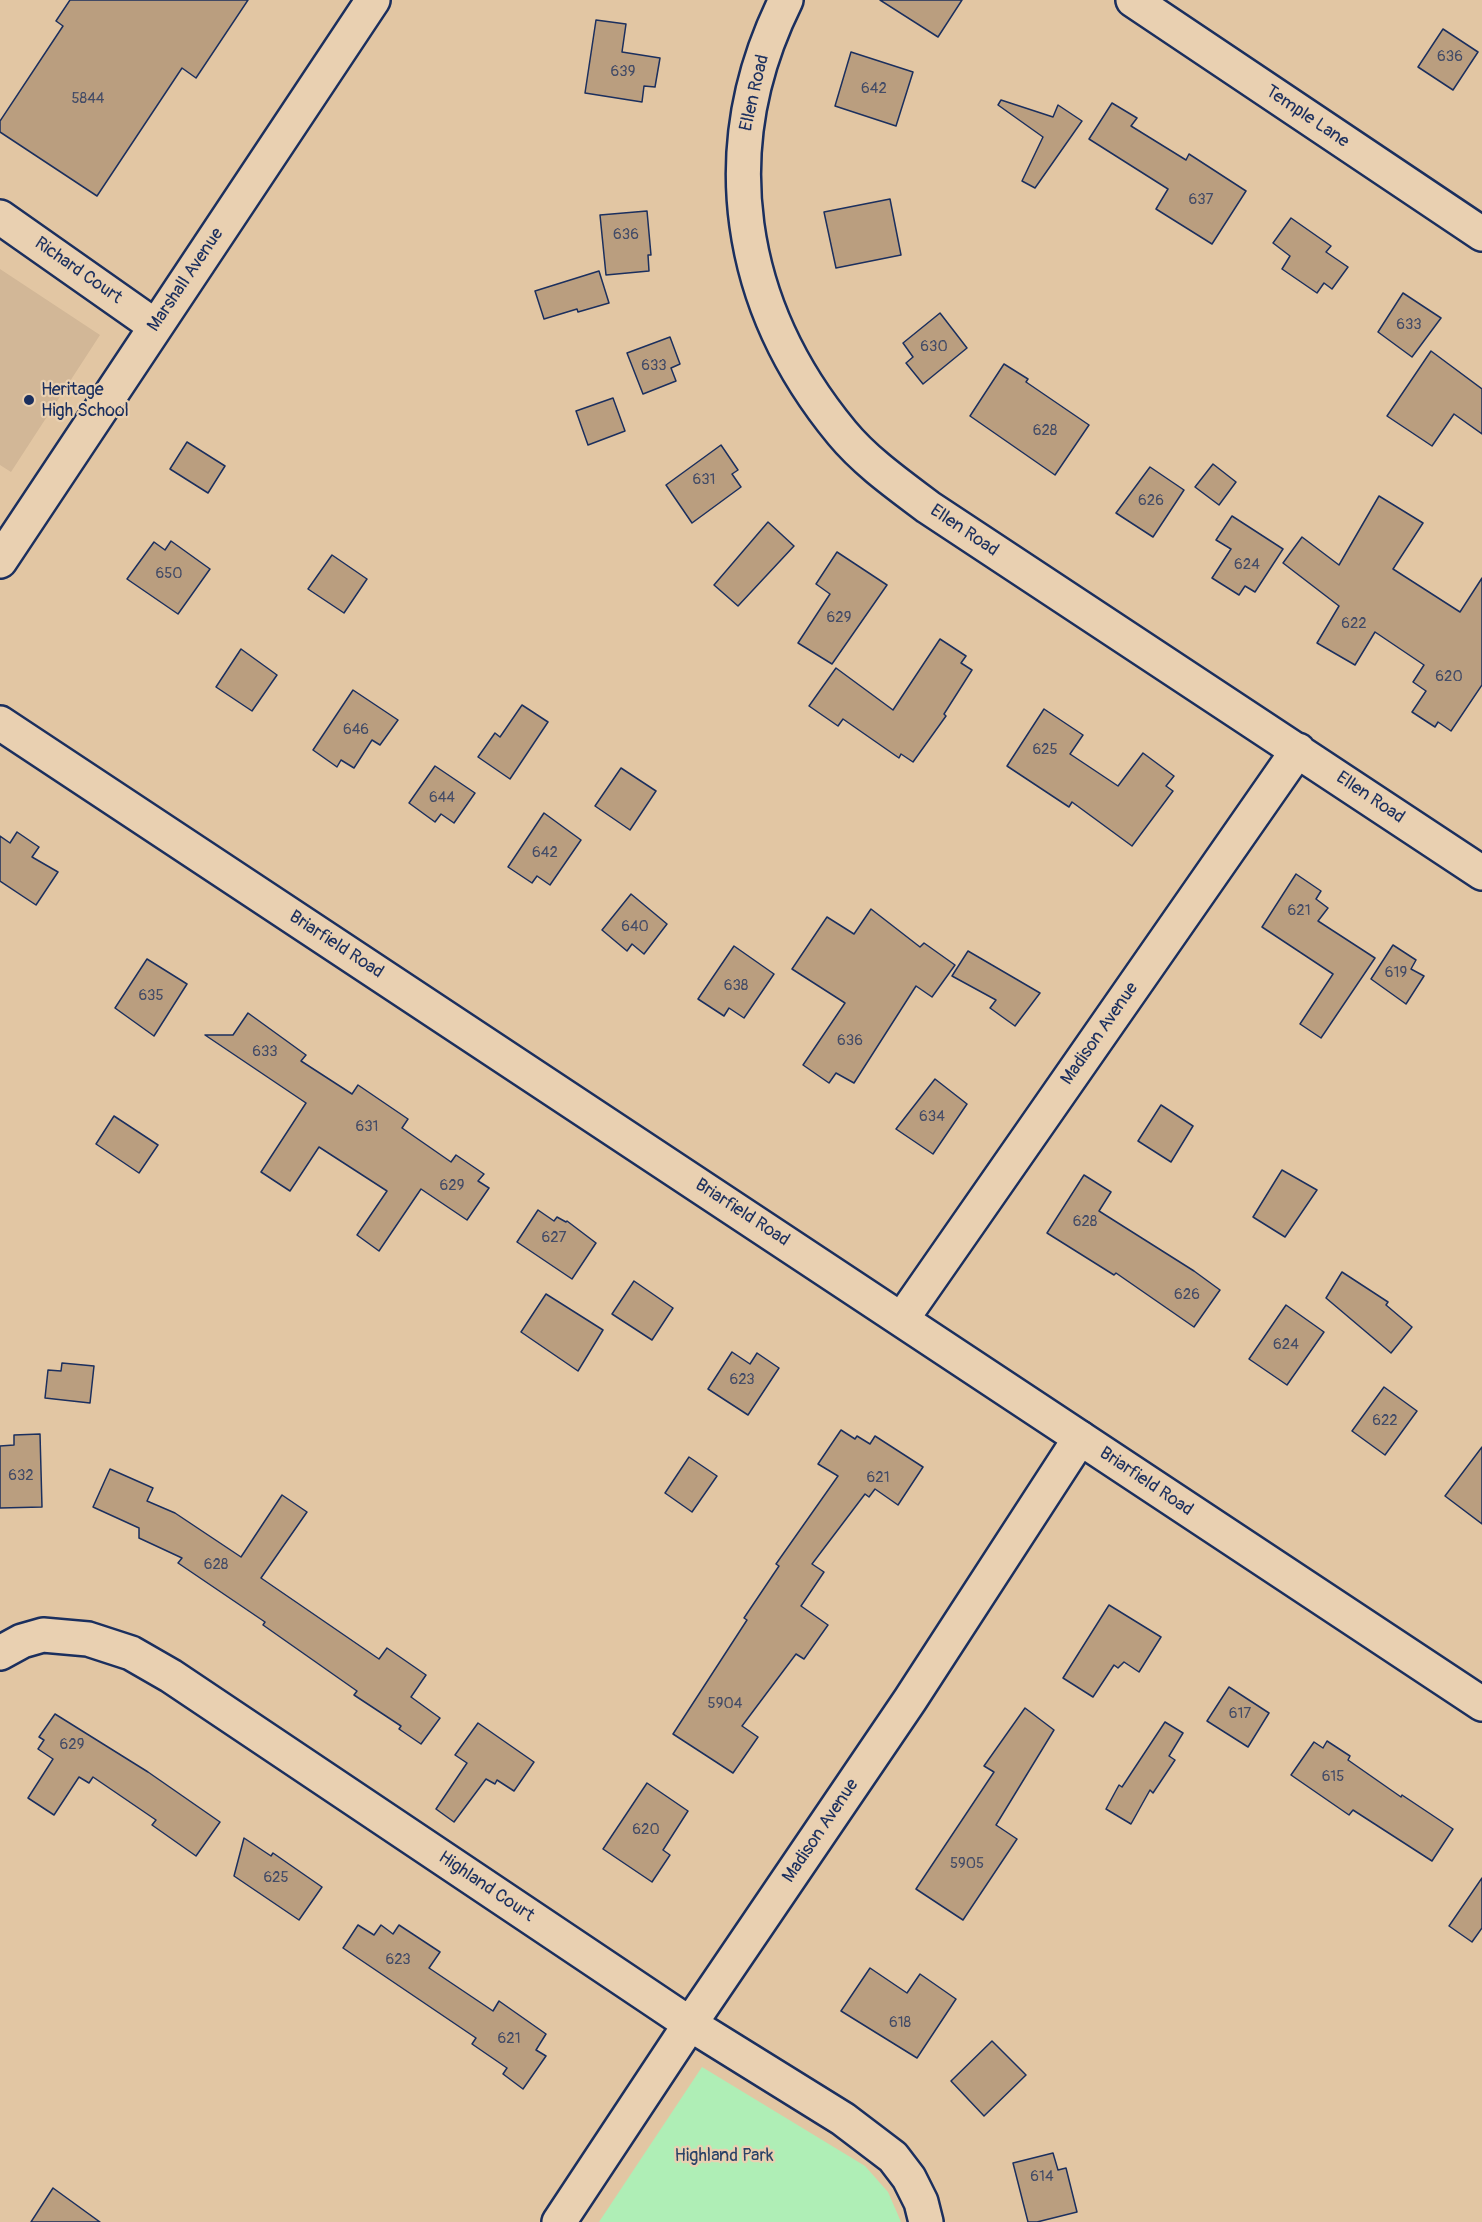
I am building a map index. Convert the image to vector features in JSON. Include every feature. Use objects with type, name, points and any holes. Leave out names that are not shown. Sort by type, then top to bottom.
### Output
[{"type":"street","name":"Marshall Avenue","points":[[0,561],[373,0]]},
{"type":"street","name":"Ellen Road","points":[[786,0],[773,27],[750,102],[744,141],[746,226],[756,271],[770,314],[789,355],[813,394],[843,435],[884,473],[928,507],[1482,873]]},
{"type":"street","name":"Temple Lane","points":[[1133,0],[1482,234]]},
{"type":"street","name":"Richard Court","points":[[0,217],[155,326]]},
{"type":"street","name":"Briarfield Road","points":[[0,723],[1482,1704]]},
{"type":"street","name":"Madison Avenue","points":[[902,1319],[1298,750]]},
{"type":"street","name":"Madison Avenue","points":[[559,2222],[910,1700],[1080,1438]]},
{"type":"street","name":"Highland Court","points":[[0,1653],[22,1641],[43,1635],[88,1639],[131,1653],[171,1676],[690,2024],[843,2119],[893,2157],[909,2178],[921,2202],[926,2222]]},
{"type":"shaded area","name":"Heritage High School","points":[[0,269],[100,335],[11,472],[0,465]]},
{"type":"green space","name":"Highland Park","points":[[702,2067],[865,2166],[888,2192],[901,2222],[599,2222]]},
{"type":"building","points":[[70,0],[248,0],[196,78],[182,68],[97,196],[0,132],[0,121],[63,26],[56,21]]},
{"type":"building","points":[[880,0],[962,0],[938,37]]},
{"type":"building","points":[[596,20],[626,24],[622,52],[660,58],[655,87],[644,86],[642,102],[585,93]]},
{"type":"building","points":[[1443,29],[1478,52],[1453,90],[1418,67]]},
{"type":"building","points":[[851,52],[913,72],[896,126],[835,106]]},
{"type":"building","points":[[1001,100],[1053,117],[1058,105],[1082,121],[1035,188],[1022,181],[1043,137],[998,105]]},
{"type":"building","points":[[1112,103],[1137,118],[1131,126],[1186,160],[1189,154],[1246,191],[1212,244],[1156,209],[1168,189],[1089,139]]},
{"type":"building","points":[[890,199],[901,255],[836,268],[824,212]]},
{"type":"building","points":[[647,211],[651,255],[648,255],[649,271],[606,275],[600,215]]},
{"type":"building","points":[[1291,218],[1331,246],[1326,252],[1348,267],[1332,289],[1324,283],[1317,293],[1282,269],[1290,256],[1273,243]]},
{"type":"building","points":[[599,271],[609,303],[578,312],[577,309],[544,319],[535,291]]},
{"type":"building","points":[[1403,293],[1441,318],[1412,357],[1378,332]]},
{"type":"building","points":[[940,313],[967,348],[923,384],[906,363],[913,357],[903,343]]},
{"type":"building","points":[[670,337],[680,364],[671,368],[676,381],[643,394],[627,353]]},
{"type":"building","points":[[1431,351],[1482,389],[1482,434],[1454,414],[1432,446],[1387,416]]},
{"type":"building","points":[[1004,364],[1028,379],[1026,382],[1089,425],[1055,475],[970,416]]},
{"type":"building","points":[[613,398],[625,431],[588,445],[576,411]]},
{"type":"building","points":[[187,442],[225,466],[208,493],[170,469]]},
{"type":"building","points":[[721,445],[738,470],[732,474],[741,487],[692,523],[666,485]]},
{"type":"building","points":[[1213,464],[1236,482],[1219,505],[1195,487]]},
{"type":"building","points":[[1150,467],[1184,490],[1153,537],[1116,513]]},
{"type":"building","points":[[1379,496],[1423,523],[1393,569],[1460,612],[1482,578],[1482,685],[1451,731],[1438,722],[1435,727],[1412,712],[1426,691],[1413,682],[1424,665],[1375,632],[1355,665],[1317,643],[1339,606],[1283,563],[1302,537],[1339,565]]},
{"type":"building","points":[[1232,516],[1283,549],[1255,592],[1245,586],[1239,595],[1212,578],[1231,549],[1216,540]]},
{"type":"building","points":[[768,522],[794,546],[738,606],[714,585]]},
{"type":"building","points":[[171,541],[210,569],[178,614],[127,579],[154,542],[165,550]]},
{"type":"building","points":[[837,552],[887,585],[832,664],[798,643],[830,594],[816,584]]},
{"type":"building","points":[[332,555],[367,579],[344,613],[308,589]]},
{"type":"building","points":[[940,639],[966,656],[961,663],[972,670],[944,714],[946,716],[913,762],[901,754],[899,758],[843,719],[838,726],[809,706],[836,668],[893,710]]},
{"type":"building","points":[[241,649],[277,675],[252,711],[216,687]]},
{"type":"building","points":[[353,690],[398,720],[380,745],[372,740],[354,768],[341,760],[337,767],[313,750]]},
{"type":"building","points":[[522,705],[548,722],[510,779],[478,757],[495,733],[500,737]]},
{"type":"building","points":[[1044,709],[1083,735],[1070,754],[1118,786],[1143,753],[1174,776],[1166,786],[1173,791],[1132,846],[1072,802],[1069,807],[1007,766]]},
{"type":"building","points":[[435,766],[475,793],[454,823],[441,814],[435,822],[409,803]]},
{"type":"building","points":[[621,768],[656,791],[630,830],[595,806]]},
{"type":"building","points":[[544,813],[581,840],[550,885],[537,876],[532,883],[508,867]]},
{"type":"building","points":[[17,832],[39,847],[32,857],[58,872],[36,905],[0,881],[0,836],[10,843]]},
{"type":"building","points":[[1296,874],[1321,891],[1316,899],[1328,908],[1318,921],[1375,958],[1321,1038],[1300,1024],[1333,974],[1262,927]]},
{"type":"building","points":[[631,894],[667,924],[644,954],[632,944],[627,951],[602,930]]},
{"type":"building","points":[[871,909],[920,947],[924,943],[955,965],[932,997],[916,986],[854,1083],[836,1073],[829,1083],[803,1065],[845,1003],[792,969],[827,917],[854,934]]},
{"type":"building","points":[[1393,945],[1416,960],[1411,969],[1424,976],[1406,1004],[1371,979]]},
{"type":"building","points":[[734,946],[774,974],[744,1018],[729,1008],[724,1016],[698,999]]},
{"type":"building","points":[[968,951],[1040,993],[1015,1026],[990,1008],[996,1000],[952,976]]},
{"type":"building","points":[[147,959],[187,984],[154,1036],[115,1008]]},
{"type":"building","points":[[248,1013],[306,1055],[301,1061],[352,1094],[358,1085],[408,1119],[402,1128],[451,1162],[456,1155],[484,1174],[478,1181],[489,1188],[467,1220],[421,1189],[379,1251],[357,1235],[387,1191],[319,1147],[290,1191],[261,1172],[306,1103],[205,1035],[233,1035]]},
{"type":"building","points":[[935,1079],[967,1104],[933,1154],[896,1129]]},
{"type":"building","points":[[1161,1105],[1193,1126],[1171,1162],[1138,1141]]},
{"type":"building","points":[[114,1116],[158,1145],[139,1173],[96,1144]]},
{"type":"building","points":[[1282,1170],[1317,1190],[1285,1237],[1253,1217]]},
{"type":"building","points":[[1084,1175],[1111,1192],[1099,1211],[1220,1290],[1194,1327],[1116,1273],[1114,1275],[1047,1233]]},
{"type":"building","points":[[538,1210],[554,1221],[557,1217],[567,1221],[596,1243],[572,1279],[517,1242]]},
{"type":"building","points":[[1342,1272],[1388,1302],[1386,1305],[1412,1327],[1391,1353],[1326,1298]]},
{"type":"building","points":[[634,1281],[673,1308],[652,1340],[612,1314]]},
{"type":"building","points":[[546,1294],[603,1330],[578,1371],[521,1332]]},
{"type":"building","points":[[1286,1305],[1324,1332],[1287,1385],[1249,1359]]},
{"type":"building","points":[[732,1352],[750,1364],[757,1353],[779,1368],[748,1415],[708,1389]]},
{"type":"building","points":[[62,1363],[94,1366],[90,1403],[45,1398],[48,1370],[61,1371]]},
{"type":"building","points":[[1384,1387],[1417,1411],[1385,1455],[1352,1431]]},
{"type":"building","points":[[841,1430],[855,1439],[857,1436],[870,1444],[875,1436],[923,1467],[898,1505],[875,1489],[869,1497],[865,1494],[812,1564],[824,1572],[801,1606],[828,1625],[804,1659],[796,1654],[742,1726],[758,1737],[733,1773],[673,1734],[747,1620],[744,1618],[779,1566],[776,1564],[838,1476],[818,1464]]},
{"type":"building","points":[[40,1434],[42,1507],[0,1508],[0,1446],[14,1445],[14,1435]]},
{"type":"building","points":[[1482,1447],[1482,1524],[1445,1496]]},
{"type":"building","points":[[689,1457],[717,1476],[692,1512],[665,1493]]},
{"type":"building","points":[[110,1469],[153,1488],[147,1501],[175,1513],[241,1557],[282,1495],[307,1512],[261,1578],[379,1659],[387,1648],[426,1675],[411,1697],[440,1718],[421,1744],[399,1729],[401,1726],[354,1695],[357,1691],[263,1625],[265,1622],[178,1563],[182,1558],[139,1538],[139,1528],[93,1507]]},
{"type":"building","points":[[1109,1605],[1161,1637],[1139,1672],[1124,1662],[1118,1668],[1114,1665],[1093,1697],[1063,1678]]},
{"type":"building","points":[[1229,1687],[1269,1713],[1248,1747],[1207,1721]]},
{"type":"building","points":[[1025,1708],[1054,1730],[996,1825],[1017,1839],[963,1920],[916,1889],[994,1772],[984,1766]]},
{"type":"building","points":[[55,1714],[148,1772],[220,1822],[196,1856],[152,1825],[156,1820],[93,1777],[89,1783],[79,1777],[54,1815],[28,1798],[53,1759],[38,1749],[44,1740],[39,1737]]},
{"type":"building","points":[[1165,1722],[1183,1733],[1169,1756],[1175,1760],[1153,1793],[1150,1790],[1131,1824],[1106,1809],[1119,1785],[1122,1787]]},
{"type":"building","points":[[478,1723],[534,1762],[514,1791],[497,1780],[495,1784],[486,1779],[454,1822],[436,1809],[467,1763],[455,1755]]},
{"type":"building","points":[[1327,1741],[1350,1756],[1348,1760],[1401,1797],[1402,1795],[1453,1829],[1432,1861],[1353,1810],[1349,1815],[1291,1775],[1314,1742],[1323,1748]]},
{"type":"building","points":[[647,1783],[688,1811],[663,1850],[670,1855],[652,1882],[603,1849]]},
{"type":"building","points":[[244,1838],[271,1856],[273,1853],[322,1887],[299,1920],[234,1876]]},
{"type":"building","points":[[1482,1878],[1482,1928],[1472,1942],[1449,1926]]},
{"type":"building","points":[[358,1925],[374,1935],[381,1925],[393,1934],[399,1925],[440,1952],[429,1968],[493,2011],[499,2001],[546,2034],[536,2050],[546,2056],[523,2089],[503,2074],[507,2068],[472,2044],[476,2038],[343,1948]]},
{"type":"building","points":[[870,1968],[907,1993],[920,1974],[956,1999],[917,2058],[841,2011]]},
{"type":"building","points":[[992,2041],[1026,2075],[984,2116],[951,2081]]},
{"type":"building","points":[[1053,2153],[1058,2170],[1066,2168],[1077,2212],[1028,2222],[1013,2163]]},
{"type":"building","points":[[53,2188],[100,2222],[31,2222]]},
{"type":"place","name":"Heritage High School","points":[[29,400]]}]
